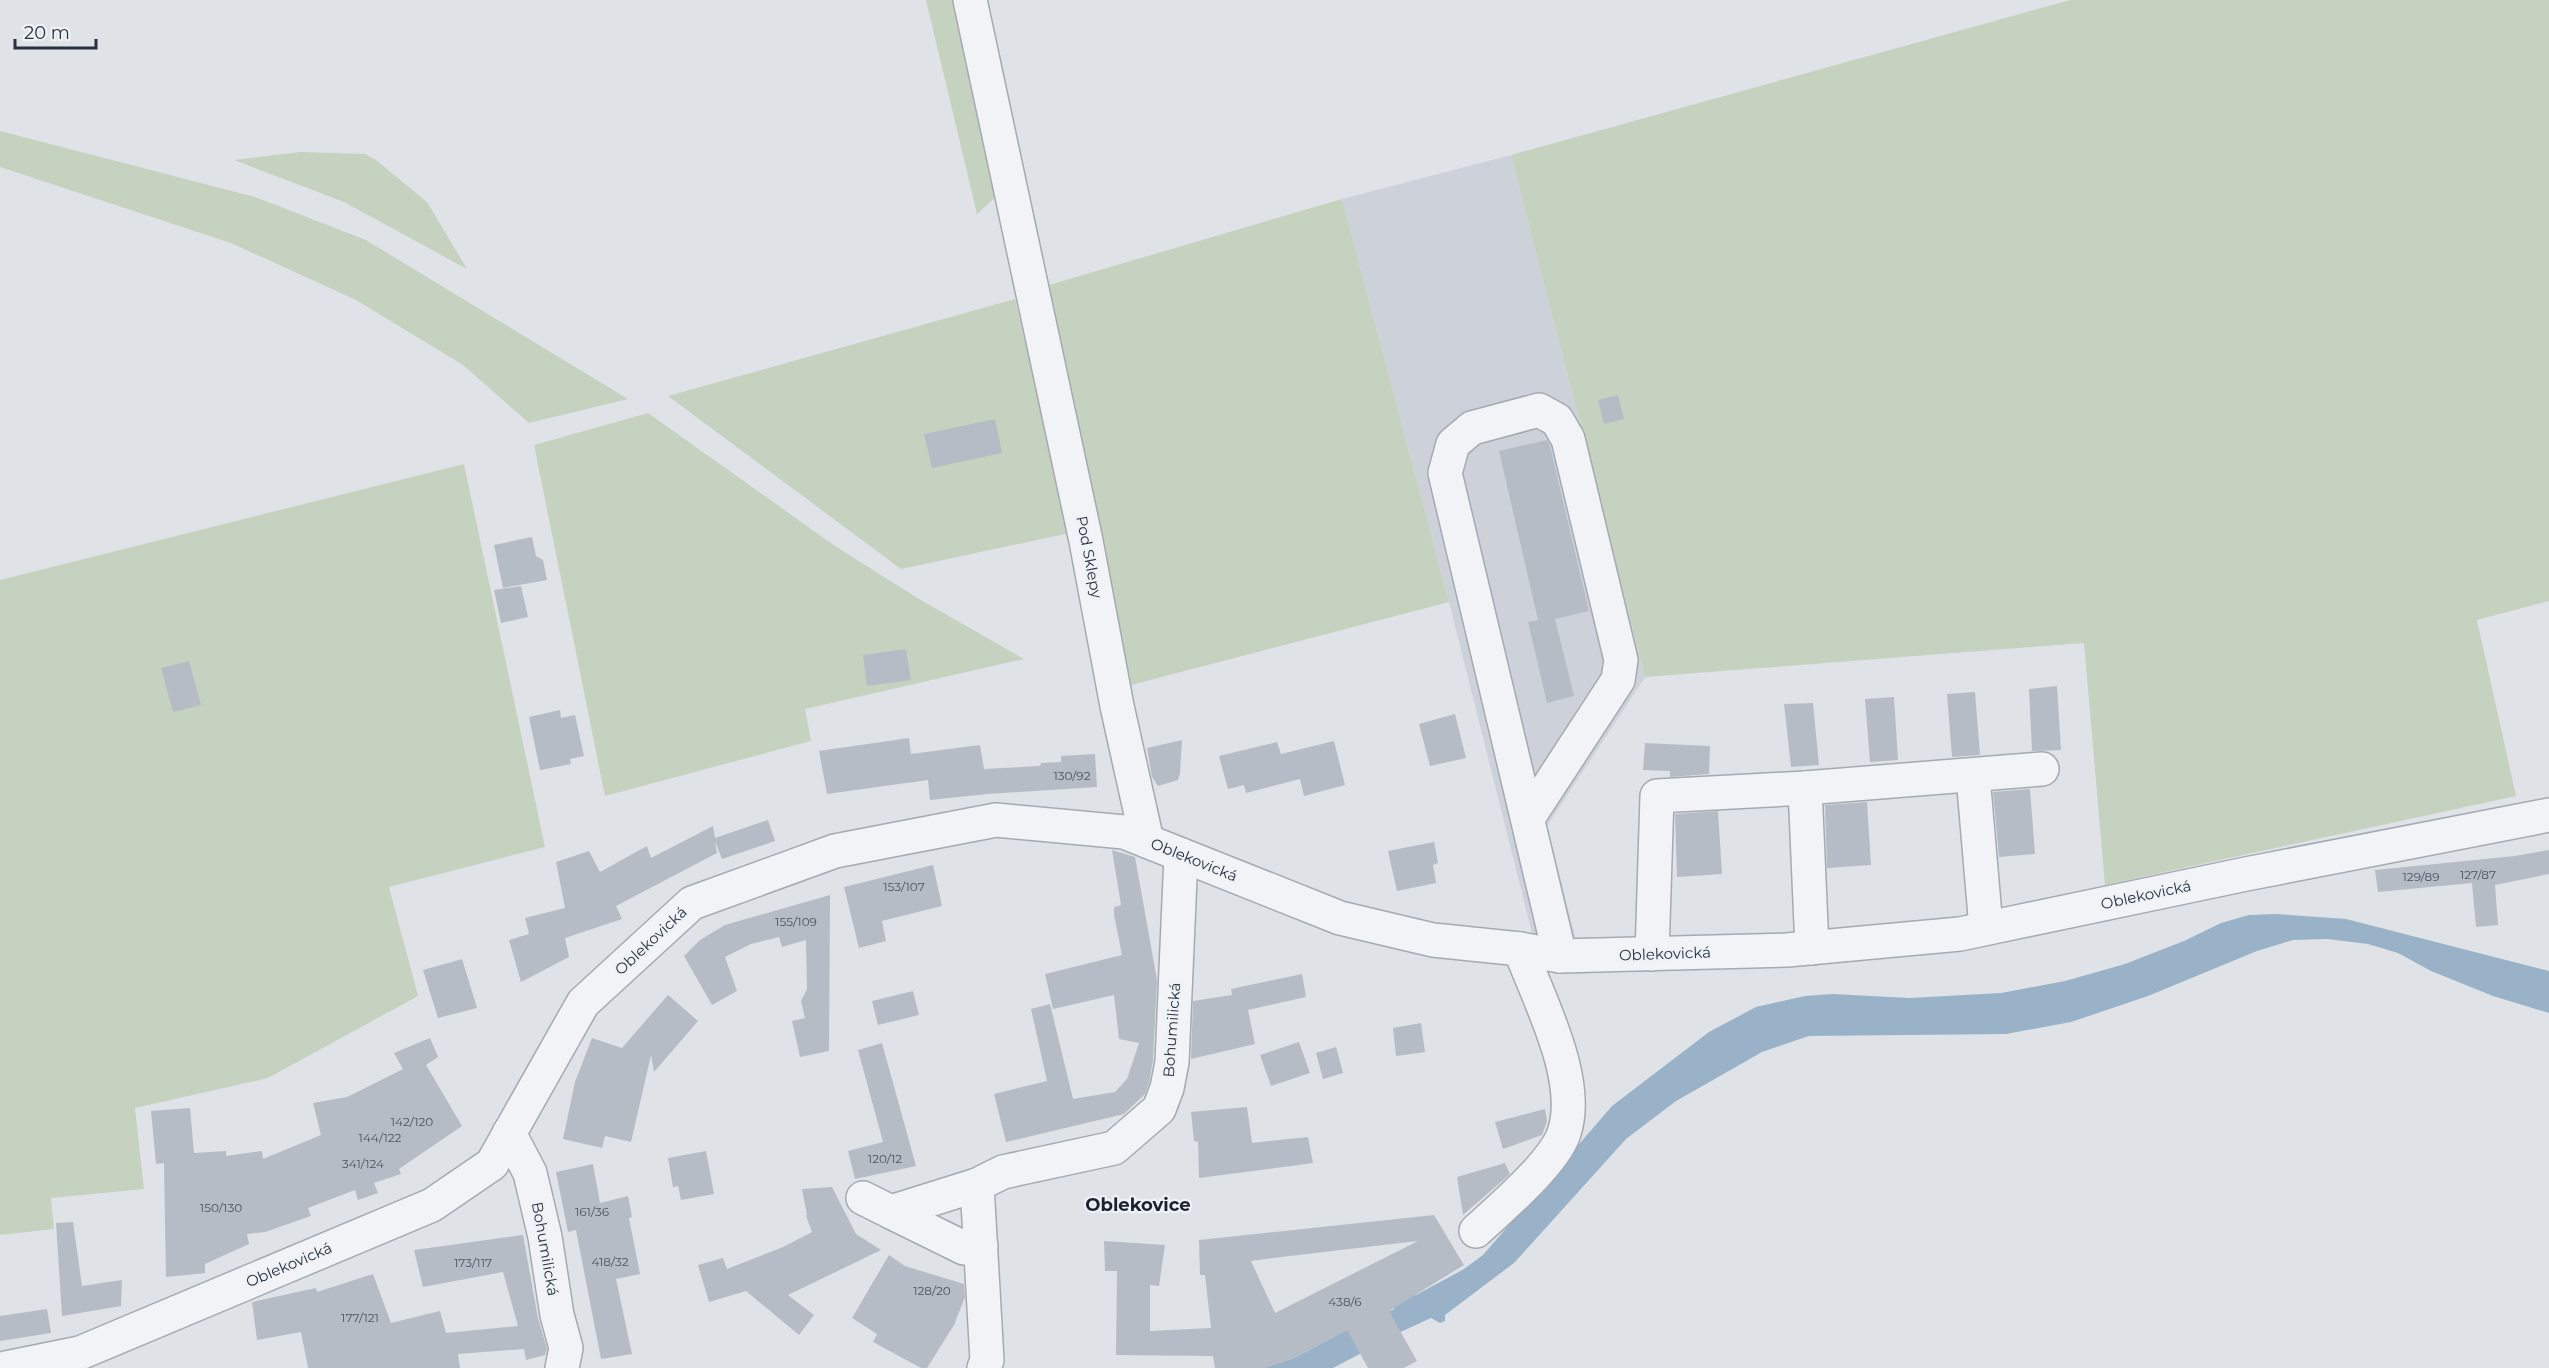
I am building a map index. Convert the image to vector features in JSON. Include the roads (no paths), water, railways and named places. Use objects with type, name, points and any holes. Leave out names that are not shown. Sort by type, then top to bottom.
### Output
[{"type":"street","name":"Pod Sklepy","points":[[970,0],[1086,541],[1117,706],[1147,841]]},
{"type":"street","points":[[1528,818],[1618,680],[1621,660],[1568,439],[1557,420],[1539,410],[1472,428],[1453,444],[1445,473],[1560,956]]},
{"type":"street","points":[[1652,954],[1658,796],[1805,788],[2042,770]]},
{"type":"street","points":[[1973,776],[1986,928]]},
{"type":"street","points":[[1805,788],[1812,948]]},
{"type":"street","name":"Oblekovická","points":[[6,1368],[80,1353],[432,1205],[492,1164],[583,1003],[692,903],[835,851],[996,820],[1124,832],[1340,918],[1433,940],[1520,949],[1560,956],[1812,948],[1960,934],[2246,874],[2549,816]]},
{"type":"street","name":"Bohumilická","points":[[981,1246],[964,1248],[877,1205],[977,1185],[1003,1172],[1114,1148],[1160,1109],[1172,1062],[1181,855]]},
{"type":"street","points":[[1476,1231],[1522,1189],[1550,1156],[1564,1135],[1570,1103],[1564,1065],[1520,949]]},
{"type":"street","name":"Bohumilická","points":[[509,1133],[530,1173],[545,1237],[556,1315],[566,1348],[562,1368]]},
{"type":"street","points":[[977,1185],[987,1360],[984,1368]]},
{"type":"water","points":[[2276,914],[2346,919],[2549,971],[2549,1013],[2493,996],[2431,971],[2398,953],[2368,944],[2327,939],[2293,940],[2257,951],[2148,996],[2071,1022],[2006,1034],[1809,1036],[1762,1052],[1676,1101],[1626,1139],[1514,1263],[1445,1315],[1445,1321],[1440,1323],[1431,1318],[1394,1335],[1383,1314],[1394,1309],[1393,1304],[1413,1292],[1416,1295],[1464,1269],[1483,1255],[1612,1106],[1709,1032],[1756,1007],[1805,996],[1832,994],[1910,998],[2001,993],[2065,981],[2125,964],[2184,941],[2221,923],[2249,915]]},
{"type":"water","points":[[1358,1324],[1371,1348],[1333,1368],[1263,1368],[1294,1358]]},
{"type":"district","name":"Oblekovice","points":[[1138,1205]]}]
